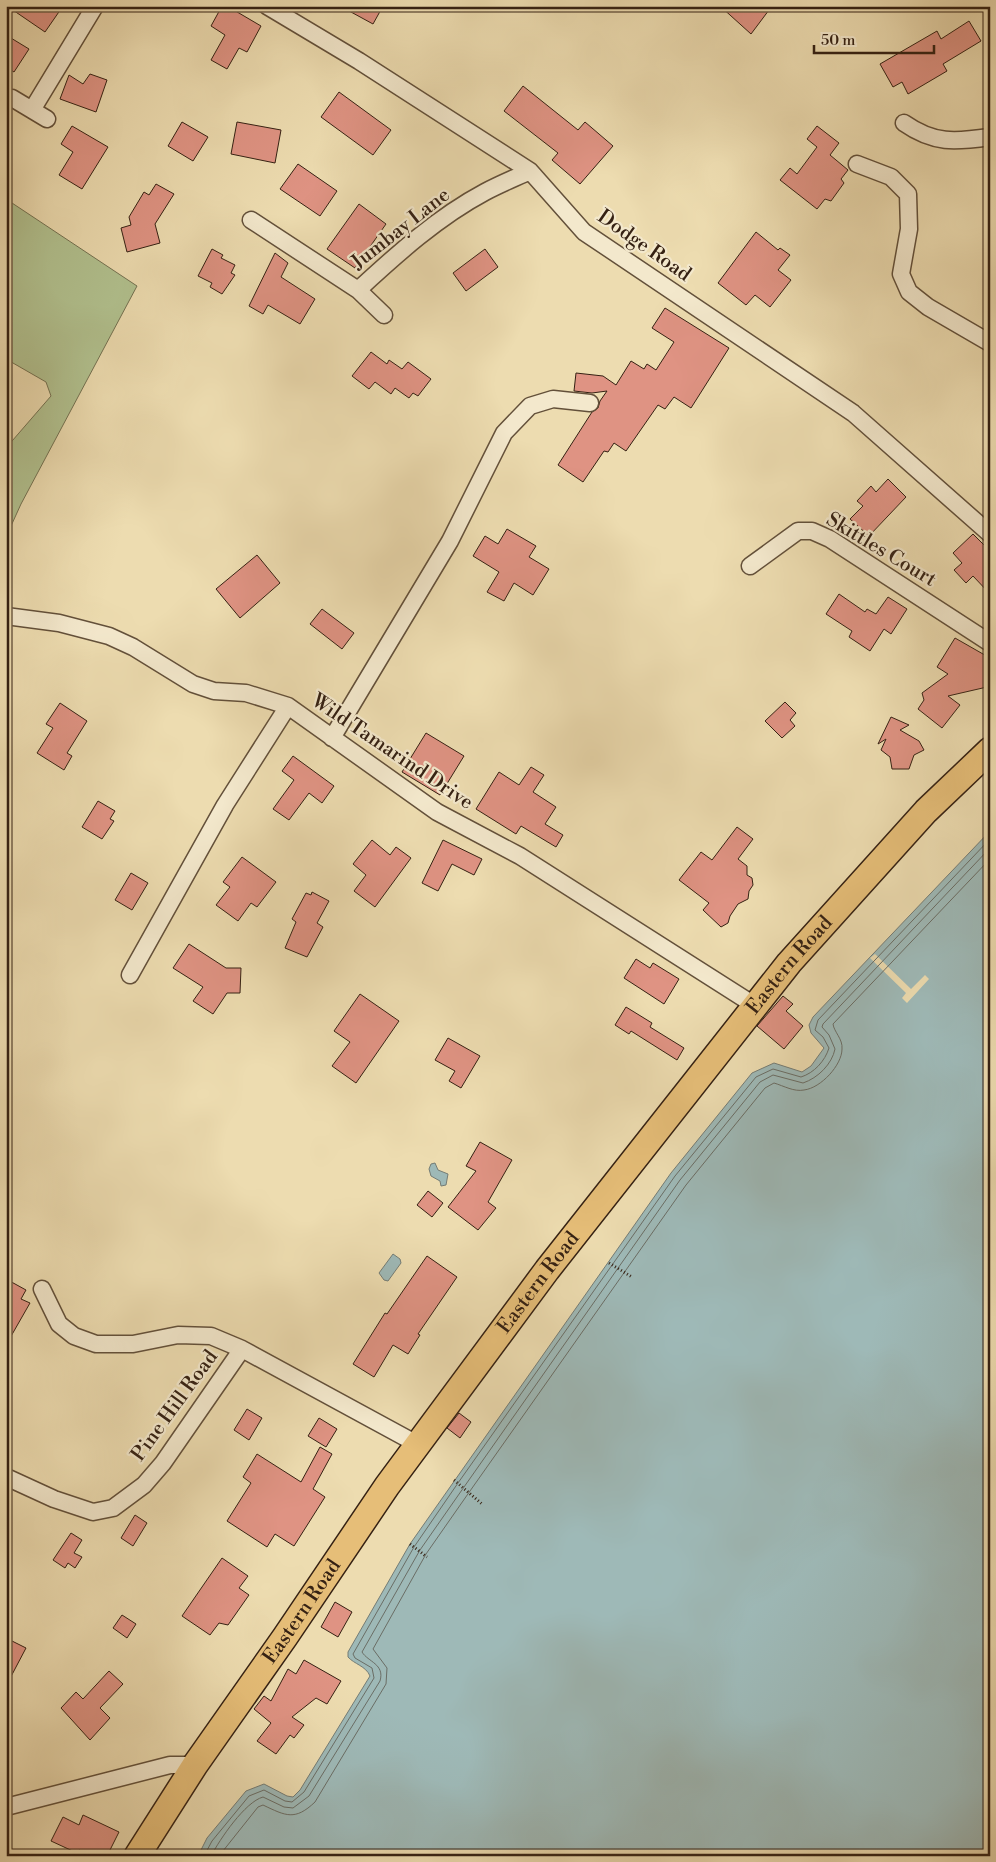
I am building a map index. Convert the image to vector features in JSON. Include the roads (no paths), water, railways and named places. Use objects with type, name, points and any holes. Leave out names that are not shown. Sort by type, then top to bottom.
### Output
[{"type":"highway","name":"Eastern Road","points":[[137,1856],[195,1765],[417,1444],[553,1262],[788,963],[926,810],[990,750]]},
{"type":"street","points":[[32,110],[95,6]]},
{"type":"street","name":"Dodge Road","points":[[266,6],[359,61],[530,171],[584,232],[853,413],[990,534]]},
{"type":"street","points":[[12,98],[47,119]]},
{"type":"street","points":[[904,123],[938,141],[960,141],[990,137]]},
{"type":"street","points":[[857,164],[891,177],[908,194],[908,229],[901,274],[909,292],[928,307],[990,343]]},
{"type":"street","name":"Jumbay Lane","points":[[251,220],[358,290],[393,257],[434,225],[484,192],[530,171]]},
{"type":"street","points":[[358,290],[384,315]]},
{"type":"street","points":[[332,738],[450,541],[504,433],[530,406],[553,399],[590,403]]},
{"type":"street","name":"Skittles Court","points":[[750,566],[798,531],[812,531],[830,539],[990,643]]},
{"type":"street","name":"Wild Tamarind Drive","points":[[6,616],[59,623],[109,636],[133,647],[193,684],[214,691],[246,693],[288,706],[437,812],[520,856],[754,1005]]},
{"type":"street","points":[[130,975],[224,805],[288,706]]},
{"type":"street","name":"Pine Hill Road","points":[[42,1289],[59,1324],[74,1336],[96,1344],[133,1344],[178,1334],[211,1336],[242,1349],[417,1444]]},
{"type":"street","name":"Pine Hill Road","points":[[6,1477],[54,1499],[94,1512],[113,1508],[144,1485],[164,1463],[242,1349]]},
{"type":"street","points":[[6,1807],[170,1765],[195,1765]]},
{"type":"water","points":[[990,831],[990,1856],[198,1856],[207,1838],[246,1791],[264,1784],[287,1796],[293,1797],[300,1790],[370,1676],[366,1670],[348,1657],[348,1652],[410,1544],[671,1173],[752,1073],[774,1063],[802,1072],[811,1066],[824,1048],[811,1033],[809,1025],[813,1017]]},
{"type":"water","points":[[435,1163],[438,1170],[448,1174],[446,1185],[441,1186],[440,1181],[431,1176],[429,1169],[431,1164]]},
{"type":"water","points":[[393,1254],[400,1259],[401,1263],[388,1281],[384,1280],[379,1273]]}]
